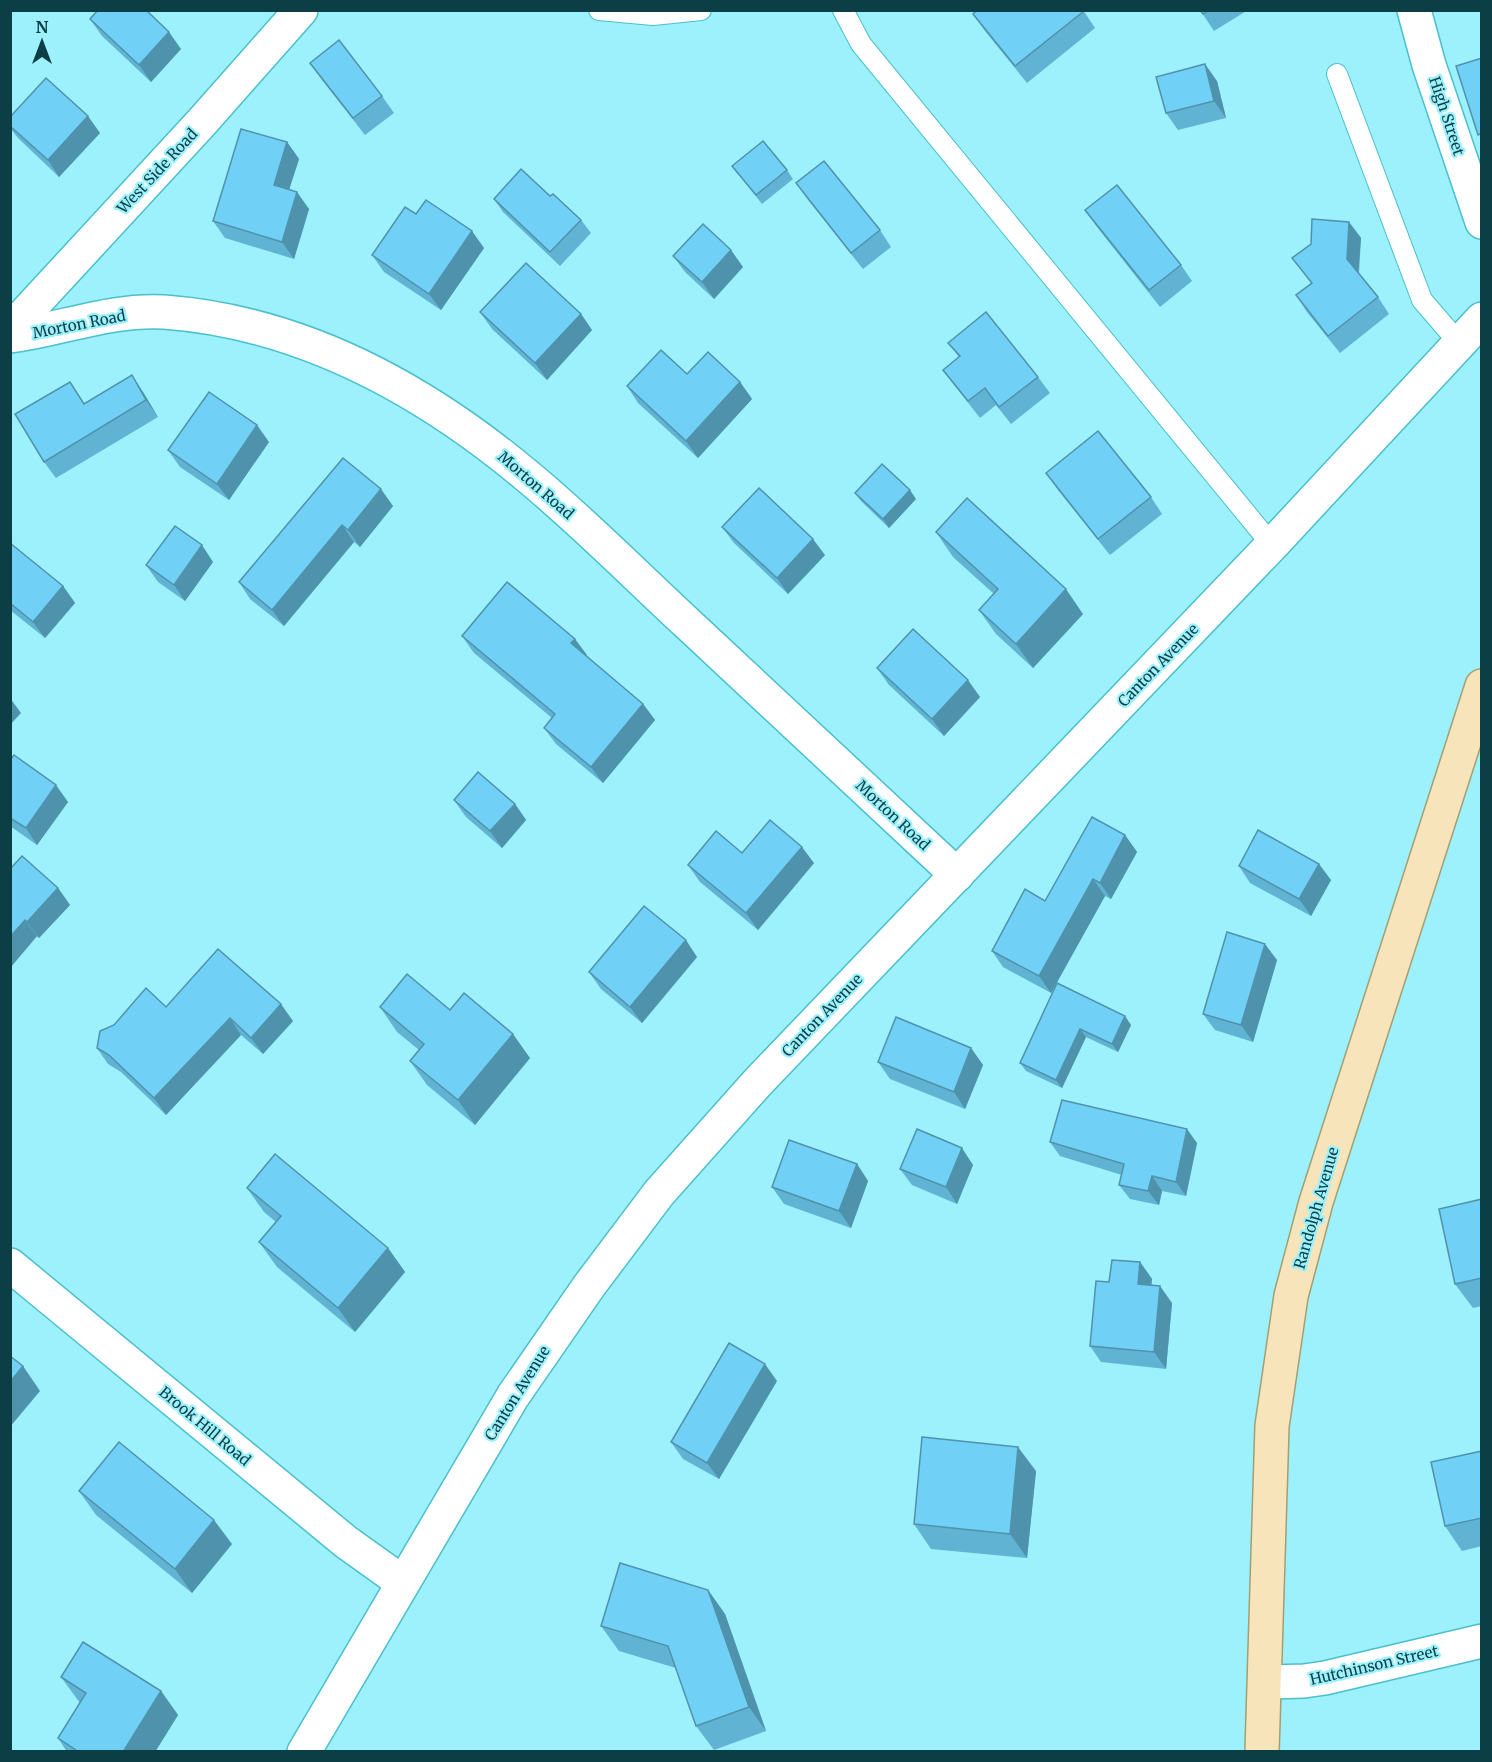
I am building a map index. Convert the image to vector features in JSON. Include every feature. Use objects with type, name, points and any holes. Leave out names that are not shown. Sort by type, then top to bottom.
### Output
[{"type":"main road","name":"Randolph Avenue","points":[[1262,1752],[1266,1682],[1272,1426],[1292,1296],[1322,1181],[1482,686]]},
{"type":"street","name":"West Side Road","points":[[10,330],[202,123],[301,10]]},
{"type":"street","name":"High Street","points":[[1414,10],[1482,222]]},
{"type":"street","name":"Morton Road","points":[[10,336],[104,316],[161,312],[191,315],[222,320],[281,335],[350,361],[381,376],[449,417],[528,476],[957,875]]},
{"type":"street","name":"Canton Avenue","points":[[304,1752],[402,1581],[513,1396],[578,1301],[680,1168],[758,1082],[1462,347],[1482,320]]},
{"type":"street","name":"Brook Hill Road","points":[[10,1265],[346,1542],[402,1581]]},
{"type":"street","name":"Hutchinson Street","points":[[1266,1682],[1325,1678],[1482,1641]]},
{"type":"lane","points":[[599,10],[653,15],[702,10]]},
{"type":"lane","points":[[843,10],[861,44],[1272,545]]},
{"type":"lane","points":[[1337,74],[1422,300],[1462,347]]},
{"type":"building","points":[[98,10],[146,10],[169,32],[139,65],[90,19]]},
{"type":"building","points":[[977,10],[1084,11],[1015,66],[973,14]]},
{"type":"building","points":[[339,40],[382,96],[353,118],[310,63]]},
{"type":"building","points":[[1482,58],[1482,133],[1478,135],[1456,66]]},
{"type":"building","points":[[1205,64],[1214,101],[1166,113],[1156,77]]},
{"type":"building","points":[[46,78],[88,116],[48,160],[10,126],[10,117]]},
{"type":"building","points":[[241,129],[287,142],[274,185],[297,192],[282,242],[213,221]]},
{"type":"building","points":[[763,141],[787,170],[756,195],[732,166]]},
{"type":"building","points":[[824,161],[880,230],[851,253],[796,183]]},
{"type":"building","points":[[521,169],[581,220],[550,252],[494,199]]},
{"type":"building","points":[[1117,185],[1181,265],[1149,290],[1085,210]]},
{"type":"building","points":[[426,200],[472,231],[429,294],[372,255],[405,207],[416,214]]},
{"type":"building","points":[[1312,219],[1349,222],[1347,259],[1378,297],[1328,336],[1296,295],[1312,283],[1292,258],[1311,244]]},
{"type":"building","points":[[703,224],[731,250],[702,282],[673,256]]},
{"type":"building","points":[[526,263],[581,314],[535,363],[480,312]]},
{"type":"building","points":[[986,312],[1038,377],[999,407],[985,388],[968,401],[943,370],[960,356],[948,343]]},
{"type":"building","points":[[661,350],[687,374],[708,352],[740,382],[686,441],[627,386]]},
{"type":"building","points":[[132,375],[146,400],[44,462],[15,414],[70,382],[84,404]]},
{"type":"building","points":[[209,392],[257,425],[217,484],[168,450]]},
{"type":"building","points":[[1098,431],[1151,497],[1098,539],[1046,473]]},
{"type":"building","points":[[343,458],[381,489],[348,530],[342,525],[272,610],[239,582]]},
{"type":"building","points":[[882,464],[910,490],[883,519],[855,493]]},
{"type":"building","points":[[759,488],[813,539],[777,578],[722,527]]},
{"type":"building","points":[[967,498],[1066,589],[1016,644],[979,610],[998,589],[936,532]]},
{"type":"building","points":[[175,526],[202,545],[174,585],[146,565]]},
{"type":"building","points":[[10,543],[63,586],[33,622],[10,603]]},
{"type":"building","points":[[507,582],[575,639],[571,643],[643,704],[591,767],[544,728],[555,714],[462,636]]},
{"type":"building","points":[[913,629],[968,680],[932,719],[877,668]]},
{"type":"building","points":[[14,755],[56,785],[26,828],[10,818],[10,760]]},
{"type":"building","points":[[478,772],[515,804],[490,831],[454,800]]},
{"type":"building","points":[[1092,817],[1125,835],[1100,883],[1093,879],[1039,976],[992,951],[1025,889],[1045,901]]},
{"type":"building","points":[[770,820],[802,847],[746,913],[688,865],[716,831],[742,853]]},
{"type":"building","points":[[1258,830],[1319,864],[1299,899],[1239,866]]},
{"type":"building","points":[[22,856],[58,888],[10,937],[10,869]]},
{"type":"building","points":[[644,906],[686,940],[630,1007],[589,972]]},
{"type":"building","points":[[1227,932],[1265,944],[1241,1025],[1203,1014]]},
{"type":"building","points":[[218,949],[281,1004],[251,1038],[230,1018],[154,1098],[109,1055],[97,1048],[100,1031],[114,1025],[146,988],[166,1007]]},
{"type":"building","points":[[407,974],[450,1010],[464,993],[513,1034],[458,1100],[410,1061],[424,1044],[380,1007]]},
{"type":"building","points":[[1057,983],[1125,1016],[1112,1044],[1080,1029],[1056,1080],[1020,1063]]},
{"type":"building","points":[[896,1017],[971,1048],[954,1092],[878,1062]]},
{"type":"building","points":[[1062,1100],[1187,1129],[1176,1182],[1152,1176],[1148,1191],[1119,1185],[1124,1164],[1050,1142]]},
{"type":"building","points":[[917,1129],[962,1148],[946,1187],[900,1169]]},
{"type":"building","points":[[789,1140],[857,1164],[839,1211],[772,1187]]},
{"type":"building","points":[[275,1154],[388,1248],[338,1308],[259,1242],[281,1216],[247,1188]]},
{"type":"building","points":[[1482,1199],[1482,1278],[1455,1284],[1439,1209]]},
{"type":"building","points":[[1112,1260],[1140,1262],[1138,1284],[1160,1286],[1154,1352],[1090,1346],[1096,1281],[1109,1282]]},
{"type":"building","points":[[729,1343],[765,1364],[707,1463],[671,1442]]},
{"type":"building","points":[[10,1356],[23,1366],[10,1382]]},
{"type":"building","points":[[922,1437],[1018,1447],[1010,1534],[914,1524]]},
{"type":"building","points":[[119,1442],[214,1520],[175,1569],[79,1491]]},
{"type":"building","points":[[1482,1451],[1482,1518],[1445,1526],[1431,1462]]},
{"type":"building","points":[[620,1563],[708,1590],[749,1707],[696,1726],[668,1646],[601,1626]]},
{"type":"building","points":[[83,1642],[161,1691],[123,1752],[79,1752],[58,1738],[86,1693],[61,1677]]}]
